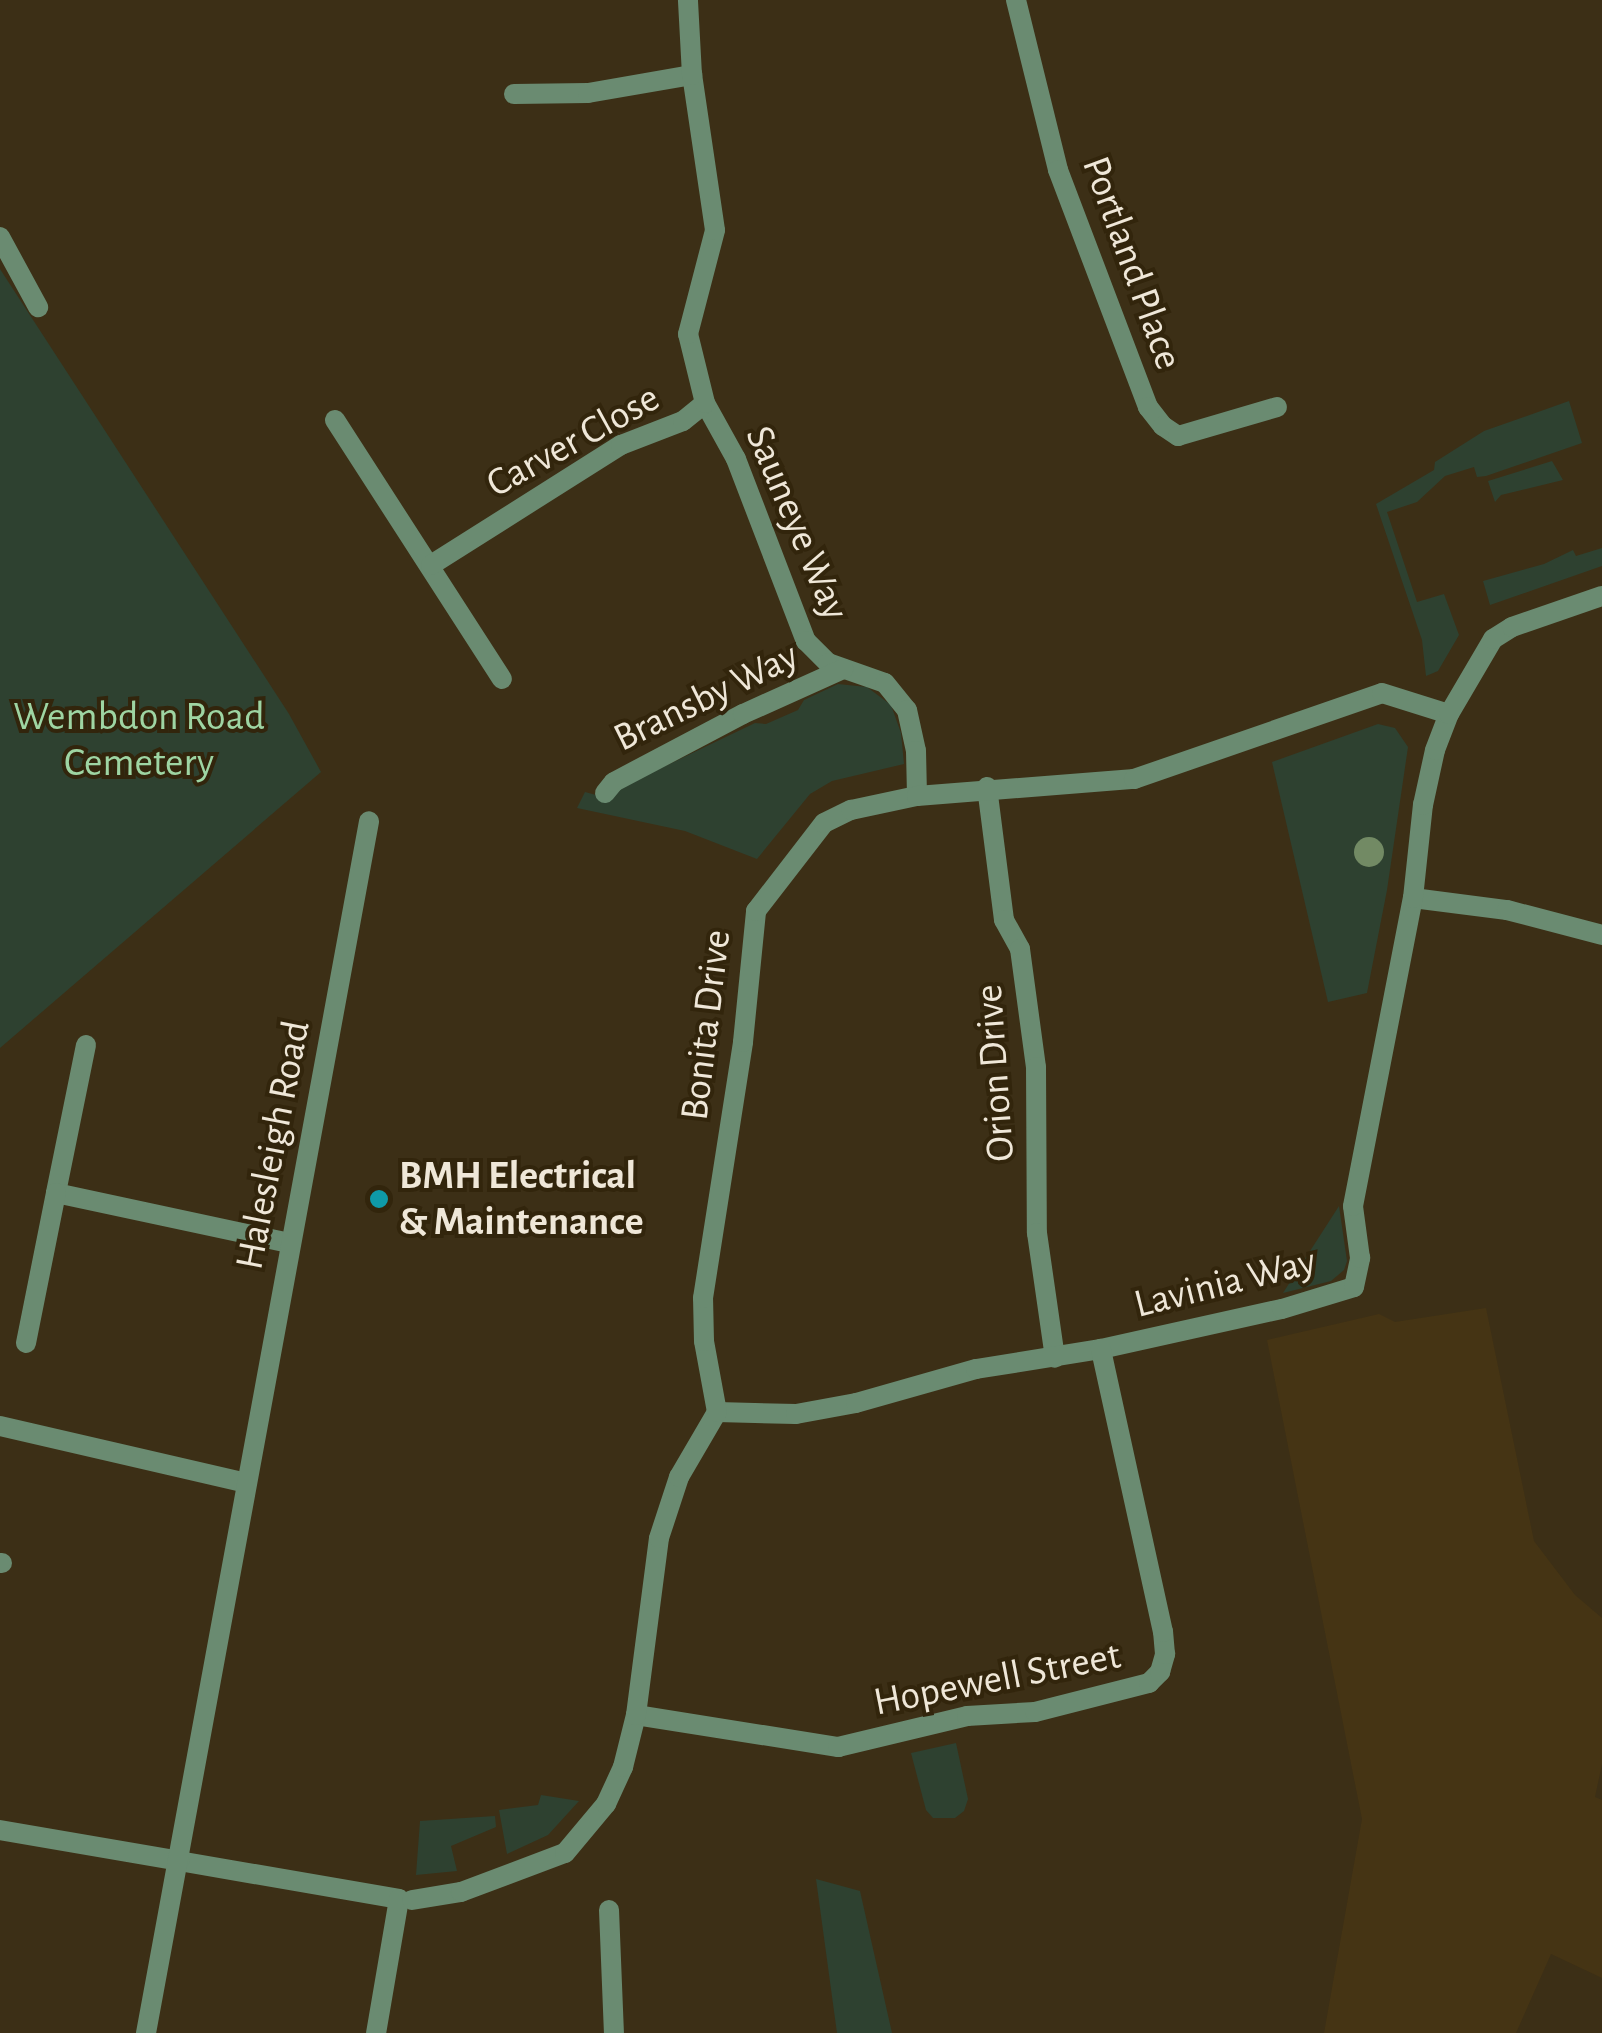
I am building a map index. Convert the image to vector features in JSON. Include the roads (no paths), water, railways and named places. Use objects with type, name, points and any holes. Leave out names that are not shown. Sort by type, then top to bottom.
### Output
[{"type":"street","name":"Carver Close","points":[[430,565],[622,445],[683,421],[705,403],[688,334],[715,230],[692,75],[688,0]]},
{"type":"street","name":"Portland Place","points":[[1016,0],[1058,170],[1148,407],[1162,426],[1178,436],[1278,407]]},
{"type":"street","points":[[514,94],[588,93],[692,75]]},
{"type":"street","points":[[0,237],[38,307]]},
{"type":"street","name":"Sauneye Way","points":[[705,403],[736,459],[806,641],[828,663],[885,683],[901,701],[913,731],[917,796]]},
{"type":"street","points":[[335,420],[502,679]]},
{"type":"street","points":[[1449,714],[1493,639],[1525,622],[1602,596]]},
{"type":"street","name":"Bransby Way","points":[[605,793],[614,782],[743,714],[843,669]]},
{"type":"street","name":"Bonita Drive","points":[[717,1412],[704,1341],[703,1298],[742,1042],[756,911],[824,822],[851,810],[917,796],[987,787],[1106,784],[1134,779],[1382,693],[1449,714]]},
{"type":"street","name":"Lavinia Way","points":[[717,1412],[796,1414],[856,1403],[976,1368],[1101,1349],[1282,1309],[1354,1287],[1360,1258],[1354,1206],[1413,898],[1424,805],[1435,750],[1449,714]]},
{"type":"street","name":"Orion Drive","points":[[987,787],[1004,920],[1020,949],[1036,1067],[1037,1233],[1054,1358]]},
{"type":"street","name":"Halesleigh Road","points":[[146,2033],[370,822]]},
{"type":"street","points":[[1413,898],[1507,910],[1602,936]]},
{"type":"street","points":[[26,1343],[86,1045]]},
{"type":"street","points":[[56,1193],[290,1242]]},
{"type":"street","name":"Hopewell Street","points":[[636,1716],[838,1747],[967,1716],[1035,1712],[1150,1684],[1160,1672],[1165,1654],[1163,1632],[1101,1349]]},
{"type":"street","points":[[412,1900],[461,1892],[565,1853],[606,1804],[623,1767],[636,1716],[659,1538],[679,1477],[717,1412]]},
{"type":"street","points":[[0,1426],[246,1483]]},
{"type":"street","points":[[0,1830],[399,1899],[376,2033]]},
{"type":"street","points":[[609,1910],[614,2033]]},
{"type":"place","name":"BMH Electrical & Maintenance","points":[[379,1199]]},
{"type":"park label","name":"Wembdon Road Cemetery","points":[[139,740]]}]
